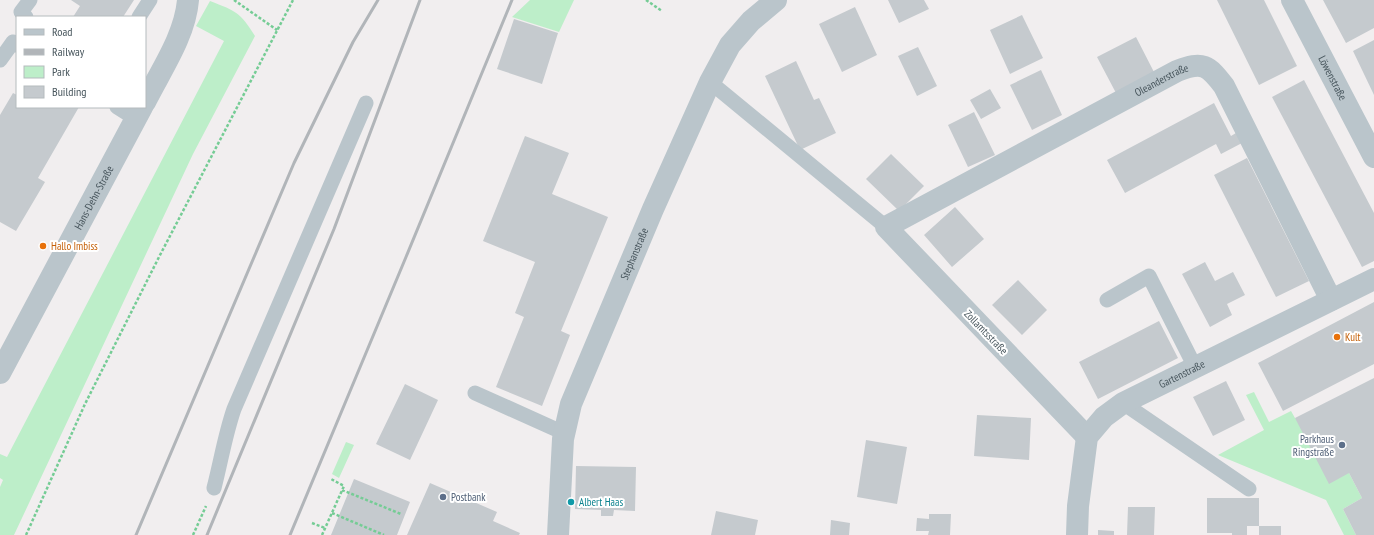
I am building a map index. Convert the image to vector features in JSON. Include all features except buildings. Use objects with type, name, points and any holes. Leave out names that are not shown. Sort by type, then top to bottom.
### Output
[{"type":"street","name":"Hans-Dehn-Straße","points":[[146,99],[173,48],[182,26],[188,0]]},
{"type":"street","name":"Stephanstraße","points":[[558,535],[564,432],[571,404],[653,209],[710,82],[730,45],[751,21],[776,0]]},
{"type":"street","name":"Löwenstraße","points":[[1292,0],[1374,157]]},
{"type":"street","name":"Oleanderstraße","points":[[886,227],[1177,71],[1190,66],[1198,65],[1214,72],[1224,86],[1330,300]]},
{"type":"street","name":"Hans-Dehn-Straße","points":[[0,373],[141,109]]},
{"type":"street","name":"Zollamtsstraße","points":[[886,227],[1087,437]]},
{"type":"street","name":"Gartenstraße","points":[[1087,437],[1104,417],[1123,403],[1374,279]]},
{"type":"street","points":[[1077,535],[1078,506],[1087,437]]},
{"type":"lane","points":[[25,16],[21,12],[30,0]]},
{"type":"lane","points":[[140,16],[150,0]]},
{"type":"lane","points":[[0,60],[13,42],[16,44]]},
{"type":"lane","points":[[710,82],[886,227]]},
{"type":"lane","points":[[214,488],[222,460],[228,426],[234,409],[366,103]]},
{"type":"lane","points":[[129,108],[141,109]]},
{"type":"lane","points":[[1107,300],[1149,276],[1195,368]]},
{"type":"lane","points":[[475,393],[564,432]]},
{"type":"lane","points":[[1123,403],[1248,488]]},
{"type":"path","points":[[234,0],[276,30]]},
{"type":"path","points":[[26,535],[85,404],[276,30],[293,0]]},
{"type":"path","points":[[646,0],[662,11]]},
{"type":"path","points":[[322,535],[344,486],[331,479]]},
{"type":"path","points":[[194,535],[214,488]]},
{"type":"path","points":[[342,490],[401,514]]},
{"type":"path","points":[[332,513],[384,535]]},
{"type":"path","points":[[312,523],[325,528]]},
{"type":"green space","points":[[530,0],[574,0],[559,32],[512,17]]},
{"type":"green space","points":[[210,1],[237,13],[255,36],[193,154],[14,535],[0,535],[0,487],[3,480],[0,478],[0,454],[7,457],[224,41],[196,26]]},
{"type":"green space","points":[[1254,392],[1269,422],[1291,411],[1295,418],[1349,473],[1362,498],[1343,509],[1356,535],[1344,535],[1326,500],[1218,455],[1264,430],[1246,395]]},
{"type":"green space","points":[[346,442],[354,445],[339,478],[332,474]]},
{"type":"railway","points":[[136,535],[294,163],[353,42],[378,0]]},
{"type":"railway","points":[[207,535],[334,229],[420,0]]},
{"type":"railway","points":[[290,535],[512,0]]},
{"type":"place","name":"Hallo Imbiss","points":[[43,246]]},
{"type":"place","name":"Kult","points":[[1337,337]]},
{"type":"place","name":"Parkhaus Ringstraße","points":[[1342,445]]},
{"type":"place","name":"Postbank","points":[[443,497]]},
{"type":"place","name":"Albert Haas","points":[[571,502]]}]
